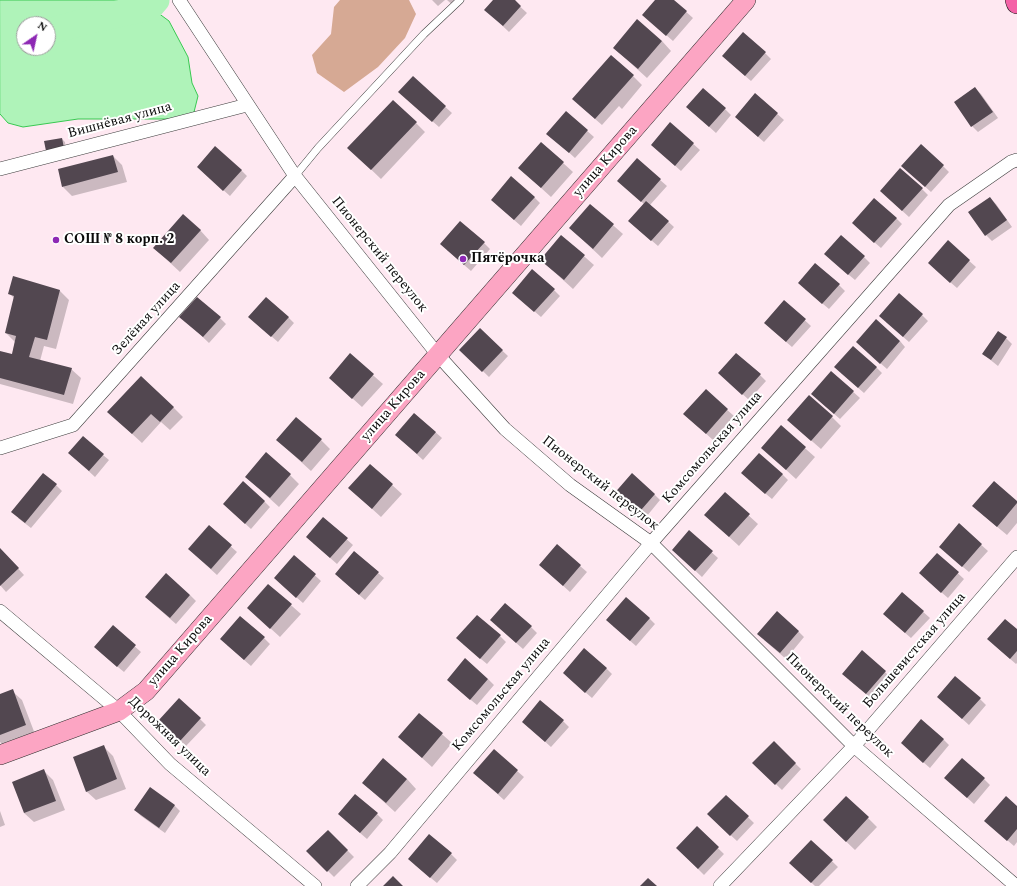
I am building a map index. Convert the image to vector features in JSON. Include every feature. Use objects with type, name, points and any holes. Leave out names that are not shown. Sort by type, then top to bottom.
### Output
[{"type":"street","name":"улица Кирова","points":[[0,755],[119,711],[146,691],[746,0]]},
{"type":"street","name":"Пионерский переулок","points":[[181,1],[247,105],[295,176],[438,355],[505,429],[570,485],[651,543],[854,746],[1016,886]]},
{"type":"street","name":"Вишнёвая улица","points":[[0,169],[247,105]]},
{"type":"street","name":"Комсомольская улица","points":[[357,886],[390,853],[651,543],[949,205],[1011,162],[1017,160]]},
{"type":"street","name":"Зелёная улица","points":[[0,448],[73,425],[295,176]]},
{"type":"street","name":"Большевистская улица","points":[[720,886],[854,746],[1017,557]]},
{"type":"street","name":"Дорожная улица","points":[[0,611],[119,711],[170,764],[315,886]]},
{"type":"lane","points":[[295,176],[344,119],[424,34],[460,0]]},
{"type":"shaded area","points":[[0,0],[145,0],[150,7],[169,21],[188,57],[192,83],[198,96],[194,112],[186,119],[78,119],[23,127],[8,123],[0,114]]},
{"type":"shaded area","points":[[340,0],[409,0],[416,14],[405,38],[378,67],[344,92],[317,73],[312,55],[331,34],[334,7]]},
{"type":"building","points":[[493,0],[515,0],[521,6],[503,26],[484,10]]},
{"type":"building","points":[[655,0],[674,0],[687,11],[666,36],[642,15]]},
{"type":"building","points":[[637,19],[662,41],[638,69],[613,48]]},
{"type":"building","points":[[743,32],[766,52],[745,76],[722,56]]},
{"type":"building","points":[[611,55],[634,75],[595,119],[572,99]]},
{"type":"building","points":[[413,76],[446,106],[432,122],[398,92]]},
{"type":"building","points":[[975,87],[993,112],[971,127],[954,102]]},
{"type":"building","points":[[703,88],[726,108],[709,127],[686,107]]},
{"type":"building","points":[[755,93],[778,113],[758,137],[735,117]]},
{"type":"building","points":[[393,100],[417,122],[371,170],[347,148]]},
{"type":"building","points":[[566,111],[588,130],[569,153],[546,134]]},
{"type":"building","points":[[670,122],[694,143],[675,166],[651,145]]},
{"type":"building","points":[[62,138],[64,148],[46,151],[44,141]]},
{"type":"building","points":[[541,142],[564,162],[541,188],[518,168]]},
{"type":"building","points":[[921,144],[944,165],[925,187],[901,166]]},
{"type":"building","points":[[215,146],[242,170],[223,191],[197,167]]},
{"type":"building","points":[[113,155],[118,172],[62,187],[58,169]]},
{"type":"building","points":[[637,158],[661,179],[641,202],[617,181]]},
{"type":"building","points":[[900,168],[923,188],[902,211],[880,191]]},
{"type":"building","points":[[511,176],[535,197],[514,220],[491,200]]},
{"type":"building","points":[[990,197],[1007,220],[985,236],[968,212]]},
{"type":"building","points":[[874,198],[897,218],[874,243],[852,223]]},
{"type":"building","points":[[646,201],[669,221],[651,241],[628,221]]},
{"type":"building","points":[[590,204],[614,224],[593,249],[569,228]]},
{"type":"building","points":[[183,214],[201,230],[171,263],[153,248]]},
{"type":"building","points":[[460,221],[485,242],[464,265],[440,244]]},
{"type":"building","points":[[561,235],[585,255],[564,280],[540,260]]},
{"type":"building","points":[[841,235],[865,256],[848,275],[824,254]]},
{"type":"building","points":[[948,240],[970,260],[950,283],[928,263]]},
{"type":"building","points":[[815,263],[840,284],[822,304],[798,283]]},
{"type":"building","points":[[532,269],[555,289],[534,312],[512,293]]},
{"type":"building","points":[[13,276],[60,290],[47,340],[35,337],[29,357],[72,368],[64,395],[0,378],[0,351],[12,354],[16,336],[5,333],[14,296],[8,294]]},
{"type":"building","points":[[899,293],[923,314],[903,337],[879,316]]},
{"type":"building","points":[[197,297],[221,317],[203,337],[179,317]]},
{"type":"building","points":[[266,297],[289,317],[271,337],[248,317]]},
{"type":"building","points":[[784,300],[806,319],[786,342],[764,323]]},
{"type":"building","points":[[876,319],[900,341],[880,364],[856,342]]},
{"type":"building","points":[[480,328],[503,350],[482,372],[459,350]]},
{"type":"building","points":[[998,331],[1007,337],[991,360],[982,354]]},
{"type":"building","points":[[853,346],[877,367],[858,388],[834,367]]},
{"type":"building","points":[[350,353],[374,374],[352,399],[329,378]]},
{"type":"building","points":[[736,353],[761,374],[742,395],[718,373]]},
{"type":"building","points":[[831,371],[854,391],[834,414],[811,394]]},
{"type":"building","points":[[141,376],[174,407],[160,422],[151,414],[132,434],[107,412]]},
{"type":"building","points":[[706,389],[728,409],[706,434],[683,414]]},
{"type":"building","points":[[809,395],[833,416],[811,441],[787,420]]},
{"type":"building","points":[[414,413],[436,432],[417,454],[395,435]]},
{"type":"building","points":[[296,417],[322,439],[302,462],[276,440]]},
{"type":"building","points":[[781,425],[806,447],[786,470],[761,448]]},
{"type":"building","points":[[83,436],[104,454],[89,471],[68,453]]},
{"type":"building","points":[[266,452],[291,474],[270,498],[245,477]]},
{"type":"building","points":[[759,453],[783,474],[765,494],[741,473]]},
{"type":"building","points":[[370,464],[393,484],[372,509],[348,488]]},
{"type":"building","points":[[43,473],[57,484],[25,523],[11,512]]},
{"type":"building","points":[[632,473],[655,494],[635,517],[612,496]]},
{"type":"building","points":[[243,481],[265,501],[245,524],[223,504]]},
{"type":"building","points":[[994,481],[1017,501],[1017,503],[997,527],[972,506]]},
{"type":"building","points":[[725,492],[750,514],[729,537],[704,515]]},
{"type":"building","points":[[323,517],[348,538],[330,558],[306,537]]},
{"type":"building","points":[[959,523],[982,544],[962,567],[939,547]]},
{"type":"building","points":[[209,525],[232,545],[211,569],[188,549]]},
{"type":"building","points":[[689,530],[713,551],[695,571],[672,550]]},
{"type":"building","points":[[557,544],[581,565],[563,586],[539,565]]},
{"type":"building","points":[[0,548],[19,568],[0,586]]},
{"type":"building","points":[[354,551],[379,572],[359,595],[335,574]]},
{"type":"building","points":[[937,553],[959,572],[941,593],[919,573]]},
{"type":"building","points":[[294,555],[316,574],[296,598],[274,578]]},
{"type":"building","points":[[166,573],[190,595],[170,618],[145,597]]},
{"type":"building","points":[[268,584],[292,604],[270,629],[247,608]]},
{"type":"building","points":[[902,592],[924,611],[905,633],[883,614]]},
{"type":"building","points":[[626,597],[650,618],[630,641],[606,620]]},
{"type":"building","points":[[505,603],[532,626],[516,643],[490,620]]},
{"type":"building","points":[[777,611],[799,631],[780,653],[757,634]]},
{"type":"building","points":[[477,615],[501,635],[480,659],[456,638]]},
{"type":"building","points":[[240,616],[265,637],[244,660],[220,639]]},
{"type":"building","points":[[1005,619],[1017,629],[1017,651],[1010,659],[987,639]]},
{"type":"building","points":[[113,625],[136,645],[117,667],[94,647]]},
{"type":"building","points":[[584,648],[607,668],[585,693],[563,673]]},
{"type":"building","points":[[862,650],[886,671],[866,694],[842,674]]},
{"type":"building","points":[[465,658],[488,679],[470,700],[447,680]]},
{"type":"building","points":[[955,676],[981,698],[962,719],[937,697]]},
{"type":"building","points":[[13,689],[26,725],[0,735],[0,694]]},
{"type":"building","points":[[179,698],[201,718],[180,741],[158,721]]},
{"type":"building","points":[[540,700],[564,720],[545,742],[522,722]]},
{"type":"building","points":[[419,713],[443,733],[422,758],[398,737]]},
{"type":"building","points":[[921,719],[944,739],[923,763],[901,743]]},
{"type":"building","points":[[774,741],[796,763],[775,785],[752,763]]},
{"type":"building","points":[[104,745],[117,779],[86,792],[73,757]]},
{"type":"building","points":[[494,749],[518,770],[498,794],[473,773]]},
{"type":"building","points":[[383,758],[407,779],[386,803],[362,783]]},
{"type":"building","points":[[962,758],[985,778],[967,798],[944,778]]},
{"type":"building","points":[[44,769],[56,801],[24,813],[12,782]]},
{"type":"building","points":[[150,787],[175,805],[159,828],[134,810]]},
{"type":"building","points":[[355,794],[378,813],[360,833],[338,814]]},
{"type":"building","points":[[726,795],[749,816],[730,836],[707,814]]},
{"type":"building","points":[[846,796],[869,817],[846,842],[823,820]]},
{"type":"building","points":[[1006,796],[1017,806],[1017,829],[1007,841],[984,821]]},
{"type":"building","points":[[697,826],[719,847],[698,869],[676,848]]},
{"type":"building","points":[[328,830],[348,850],[327,872],[306,851]]},
{"type":"building","points":[[429,834],[452,853],[430,878],[408,859]]},
{"type":"building","points":[[811,840],[833,860],[811,883],[789,863]]},
{"type":"building","points":[[393,876],[403,886],[383,886]]},
{"type":"building","points":[[648,878],[657,886],[640,886]]},
{"type":"waterway","points":[[56,30],[90,20],[150,7],[156,0]]},
{"type":"place","name":"СОШ № 8 корп. 2","points":[[56,240]]},
{"type":"place","name":"Пятёрочка","points":[[463,259]]}]
